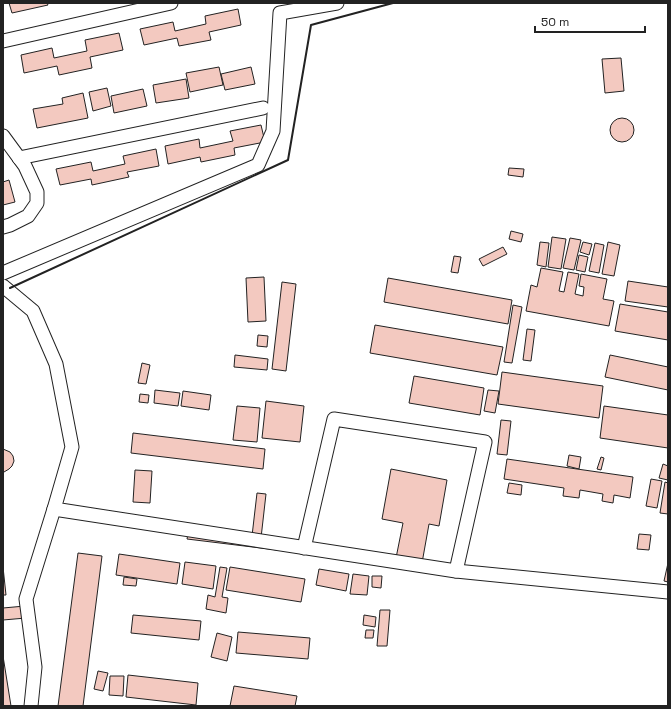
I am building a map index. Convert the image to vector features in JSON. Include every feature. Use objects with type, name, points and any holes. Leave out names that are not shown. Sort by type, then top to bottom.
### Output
[{"type":"street","points":[[3,41],[171,3]]},
{"type":"street","points":[[3,273],[258,165],[273,131],[280,13],[337,3]]},
{"type":"street","points":[[19,158],[263,108]]},
{"type":"street","points":[[3,136],[25,166],[37,192],[37,203],[28,216],[3,227]]},
{"type":"street","points":[[3,286],[33,311],[56,364],[72,447],[26,599],[35,666],[31,706]]},
{"type":"street","points":[[304,548],[334,419],[484,442],[456,571]]},
{"type":"street","points":[[54,510],[456,571],[668,592]]},
{"type":"building","points":[[9,3],[47,3],[48,5],[12,13]]},
{"type":"building","points":[[238,9],[241,25],[209,32],[211,40],[179,46],[177,38],[144,45],[140,29],[173,22],[175,31],[206,24],[205,16]]},
{"type":"building","points":[[119,33],[123,50],[90,57],[92,68],[59,75],[57,66],[24,73],[21,55],[52,48],[54,58],[87,51],[85,40]]},
{"type":"building","points":[[621,58],[624,91],[605,93],[602,59]]},
{"type":"building","points":[[219,67],[223,85],[190,92],[186,73]]},
{"type":"building","points":[[251,67],[255,84],[225,90],[221,74]]},
{"type":"building","points":[[186,79],[189,98],[156,103],[153,85]]},
{"type":"building","points":[[107,88],[111,106],[93,111],[89,92]]},
{"type":"building","points":[[143,89],[147,106],[114,113],[111,96]]},
{"type":"building","points":[[83,93],[88,118],[37,128],[33,109],[63,104],[62,98]]},
{"type":"building","points":[[622,118],[630,122],[634,130],[630,138],[622,142],[614,138],[610,130],[614,122]]},
{"type":"building","points":[[261,125],[265,142],[234,148],[235,155],[201,162],[200,157],[168,164],[165,146],[199,139],[200,148],[233,141],[230,131]]},
{"type":"building","points":[[156,149],[159,166],[127,172],[129,177],[92,185],[91,179],[60,185],[56,169],[91,162],[93,171],[125,164],[123,156]]},
{"type":"building","points":[[509,168],[524,169],[523,177],[508,175]]},
{"type":"building","points":[[9,180],[15,202],[3,205],[3,182]]},
{"type":"building","points":[[511,231],[523,234],[521,242],[509,239]]},
{"type":"building","points":[[552,237],[566,239],[561,269],[548,267]]},
{"type":"building","points":[[570,238],[581,240],[574,270],[563,268]]},
{"type":"building","points":[[540,242],[549,243],[546,267],[537,265]]},
{"type":"building","points":[[583,242],[592,244],[589,255],[580,252]]},
{"type":"building","points":[[608,242],[620,245],[614,276],[602,274]]},
{"type":"building","points":[[595,243],[604,245],[599,273],[589,271]]},
{"type":"building","points":[[503,247],[507,254],[483,266],[479,259]]},
{"type":"building","points":[[579,255],[588,257],[585,272],[576,270]]},
{"type":"building","points":[[454,256],[461,257],[458,273],[451,272]]},
{"type":"building","points":[[541,268],[563,272],[559,291],[564,292],[568,272],[579,274],[575,294],[583,296],[584,287],[579,286],[581,274],[607,279],[603,299],[614,301],[609,326],[526,311],[531,285],[537,287]]},
{"type":"building","points":[[264,277],[266,321],[248,322],[246,278]]},
{"type":"building","points":[[388,278],[512,300],[508,324],[384,302]]},
{"type":"building","points":[[628,281],[668,287],[668,307],[625,301]]},
{"type":"building","points":[[282,282],[296,284],[286,371],[272,369]]},
{"type":"building","points":[[620,304],[668,312],[668,340],[615,331]]},
{"type":"building","points":[[513,305],[522,307],[512,363],[504,362]]},
{"type":"building","points":[[375,325],[503,347],[497,375],[370,353]]},
{"type":"building","points":[[527,329],[535,330],[531,361],[523,360]]},
{"type":"building","points":[[258,335],[268,336],[267,347],[257,346]]},
{"type":"building","points":[[235,355],[268,359],[267,370],[234,367]]},
{"type":"building","points":[[610,355],[668,367],[668,390],[605,377]]},
{"type":"building","points":[[142,363],[150,365],[146,384],[138,383]]},
{"type":"building","points":[[502,372],[603,386],[599,418],[498,404]]},
{"type":"building","points":[[414,376],[484,388],[480,415],[409,403]]},
{"type":"building","points":[[155,390],[180,393],[178,406],[154,403]]},
{"type":"building","points":[[488,390],[499,391],[495,413],[484,411]]},
{"type":"building","points":[[183,391],[211,395],[209,410],[181,406]]},
{"type":"building","points":[[140,394],[149,395],[148,403],[139,402]]},
{"type":"building","points":[[266,401],[304,406],[300,442],[262,438]]},
{"type":"building","points":[[237,406],[260,408],[257,442],[233,440]]},
{"type":"building","points":[[604,406],[668,415],[668,448],[600,438]]},
{"type":"building","points":[[501,420],[511,421],[507,455],[497,454]]},
{"type":"building","points":[[133,433],[265,449],[263,469],[131,453]]},
{"type":"building","points":[[3,449],[10,452],[14,461],[12,466],[4,472],[3,472]]},
{"type":"building","points":[[569,455],[581,457],[579,469],[567,466]]},
{"type":"building","points":[[601,457],[604,458],[601,470],[597,469]]},
{"type":"building","points":[[507,459],[633,477],[630,498],[614,495],[613,503],[602,501],[603,494],[580,490],[579,498],[563,496],[564,488],[504,479]]},
{"type":"building","points":[[663,464],[668,466],[668,480],[659,478]]},
{"type":"building","points":[[391,469],[447,480],[439,526],[429,524],[422,563],[396,558],[403,523],[382,519]]},
{"type":"building","points":[[135,470],[152,471],[150,503],[133,502]]},
{"type":"building","points":[[651,479],[662,481],[657,508],[646,506]]},
{"type":"building","points":[[665,482],[668,483],[668,514],[660,513]]},
{"type":"building","points":[[509,483],[522,485],[521,495],[507,493]]},
{"type":"building","points":[[257,493],[266,494],[261,538],[310,554],[187,539],[189,529],[252,536]]},
{"type":"building","points":[[639,534],[651,535],[649,550],[637,549]]},
{"type":"building","points":[[78,553],[102,556],[83,706],[58,706]]},
{"type":"building","points":[[119,554],[180,563],[177,584],[116,575]]},
{"type":"building","points":[[185,562],[216,566],[213,589],[182,584]]},
{"type":"building","points":[[668,563],[668,582],[664,581]]},
{"type":"building","points":[[3,567],[6,595],[3,595]]},
{"type":"building","points":[[220,567],[227,568],[222,597],[228,598],[226,613],[206,609],[208,595],[215,597]]},
{"type":"building","points":[[230,567],[305,579],[301,602],[226,590]]},
{"type":"building","points":[[319,569],[349,574],[346,591],[316,585]]},
{"type":"building","points":[[353,574],[369,576],[367,595],[350,594]]},
{"type":"building","points":[[372,576],[382,576],[381,588],[372,587]]},
{"type":"building","points":[[124,577],[137,579],[136,586],[123,585]]},
{"type":"building","points":[[25,606],[26,618],[3,620],[3,608]]},
{"type":"building","points":[[380,610],[390,610],[387,646],[377,646]]},
{"type":"building","points":[[133,615],[201,621],[199,640],[131,633]]},
{"type":"building","points":[[364,615],[376,617],[375,627],[363,625]]},
{"type":"building","points":[[366,630],[374,630],[373,638],[365,638]]},
{"type":"building","points":[[238,632],[310,638],[308,659],[236,653]]},
{"type":"building","points":[[217,633],[232,637],[227,661],[211,657]]},
{"type":"building","points":[[3,656],[11,706],[3,706]]},
{"type":"building","points":[[98,671],[108,673],[103,691],[94,689]]},
{"type":"building","points":[[128,675],[198,683],[196,705],[126,697]]},
{"type":"building","points":[[110,676],[124,676],[123,696],[109,695]]},
{"type":"building","points":[[234,686],[297,696],[295,706],[230,706]]},
{"type":"wall","points":[[10,288],[288,160],[311,25],[393,3]]}]
